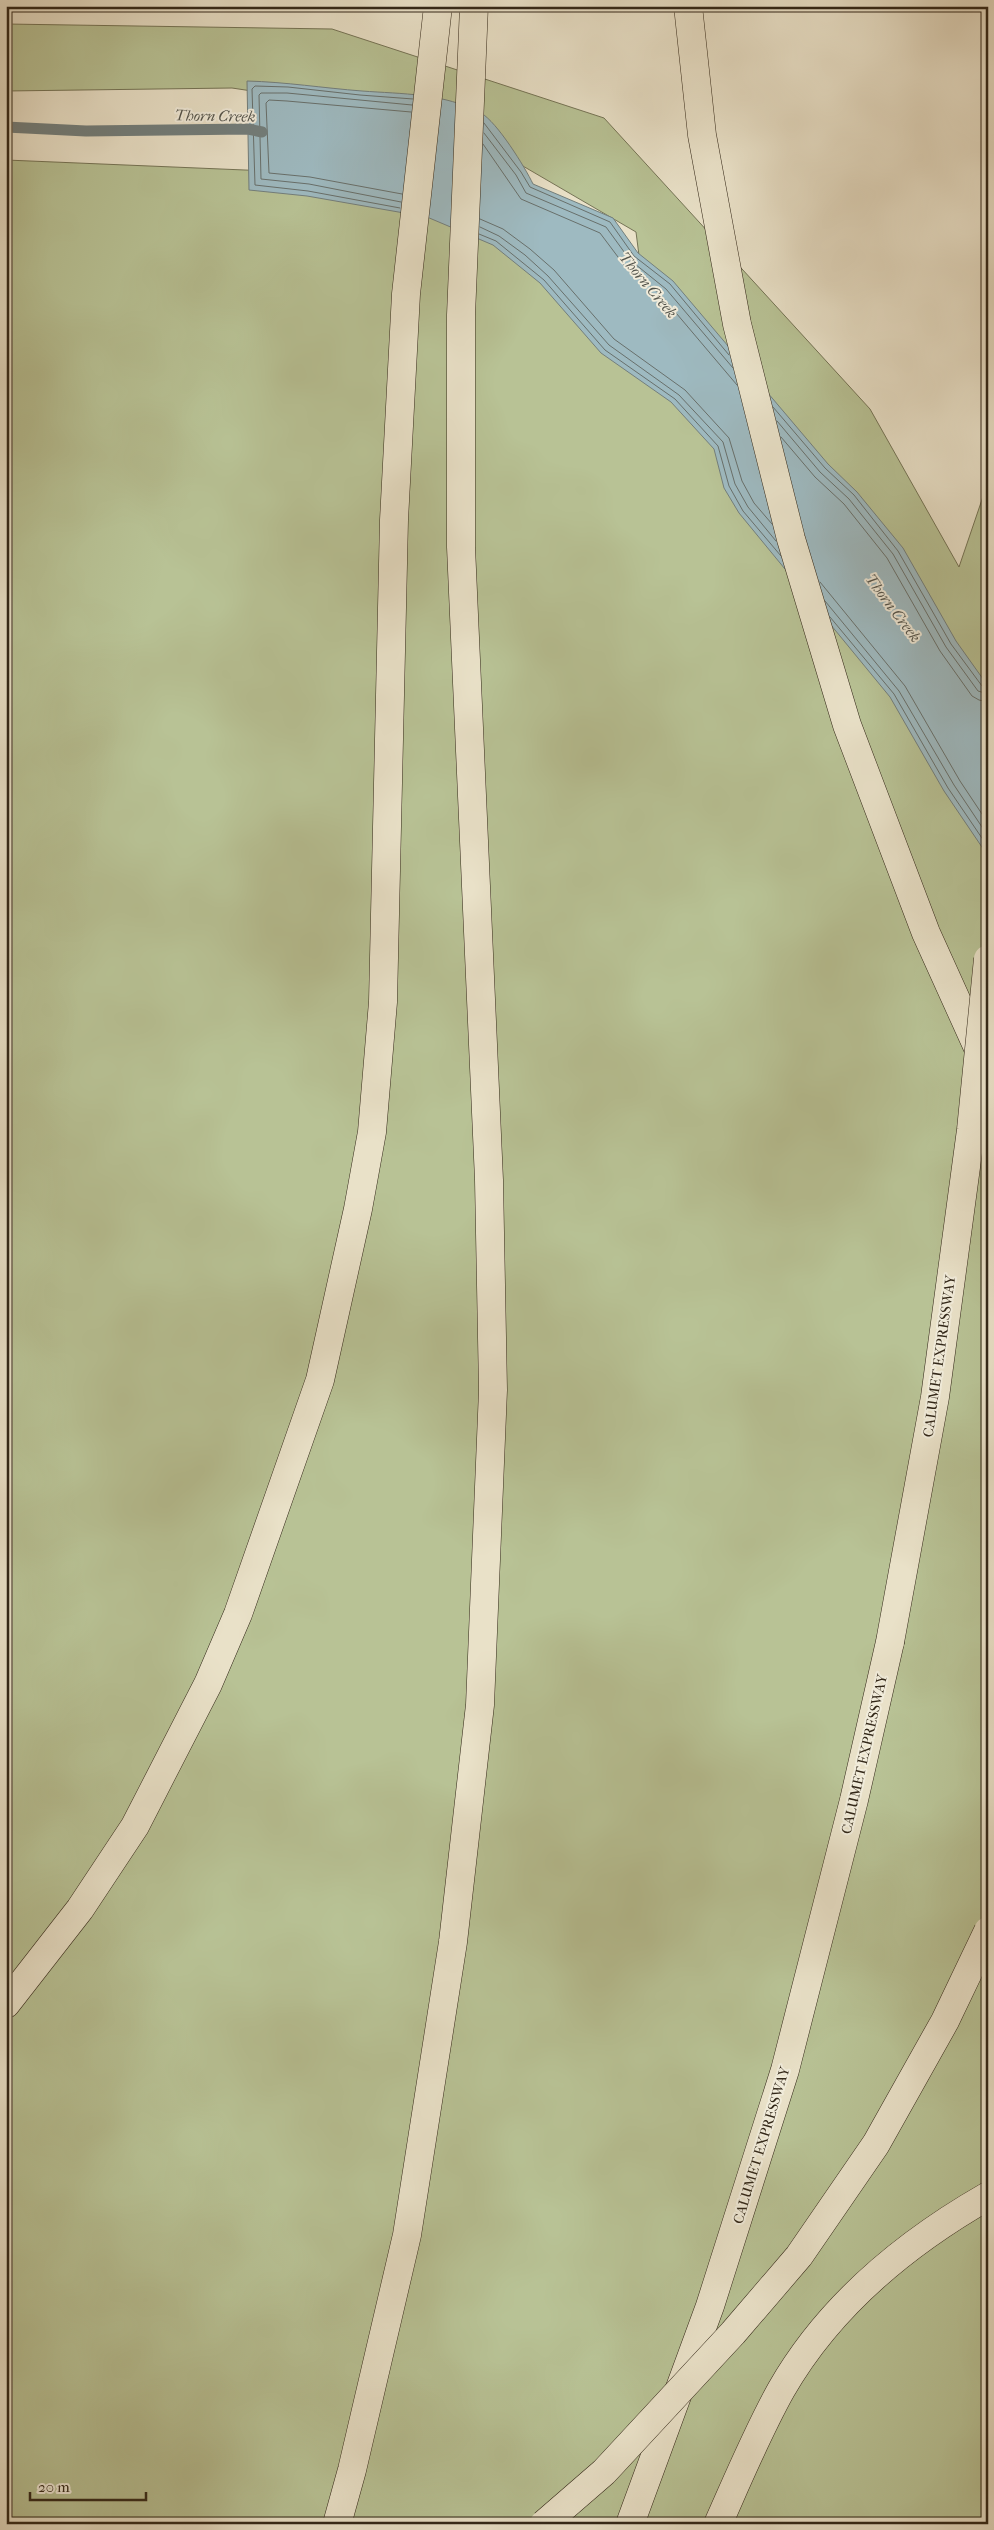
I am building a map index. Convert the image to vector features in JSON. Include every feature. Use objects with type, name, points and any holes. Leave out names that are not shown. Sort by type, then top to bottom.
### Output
[{"type":"highway","points":[[6,2004],[80,1909],[135,1826],[186,1727],[238,1614],[320,1380],[358,1209],[372,1132],[380,1064],[394,520],[406,294],[432,44],[438,6]]},
{"type":"highway","points":[[336,2524],[352,2470],[407,2235],[454,1942],[480,1705],[493,1381],[488,1170],[461,547],[461,315],[474,6]]},
{"type":"highway","points":[[688,6],[702,135],[737,324],[791,539],[847,725],[926,933],[988,1069]]},
{"type":"highway","name":"CALUMET EXPRESSWAY","points":[[630,2524],[710,2306],[785,2070],[854,1800],[890,1642],[935,1397],[971,1130],[988,959]]},
{"type":"highway","points":[[544,2524],[604,2472],[733,2333],[798,2256],[876,2144],[944,2021],[988,1932]]},
{"type":"highway","points":[[718,2524],[781,2390],[812,2343],[852,2296],[898,2255],[944,2221],[988,2196]]},
{"type":"green space","points":[[6,24],[332,29],[604,118],[870,409],[959,567],[988,482],[988,2524],[6,2524],[6,160],[364,175],[647,318],[636,232],[444,120],[232,88],[6,91]]},
{"type":"water","points":[[247,81],[407,94],[438,98],[467,106],[481,113],[495,125],[517,156],[533,184],[613,218],[638,253],[673,281],[828,464],[857,492],[903,548],[956,641],[988,686],[988,856],[944,791],[890,697],[739,513],[724,488],[714,449],[671,402],[601,353],[540,283],[493,245],[427,217],[307,196],[249,190]]},
{"type":"waterway","name":"Thorn Creek","points":[[6,127],[86,131],[248,129],[262,132]]}]
